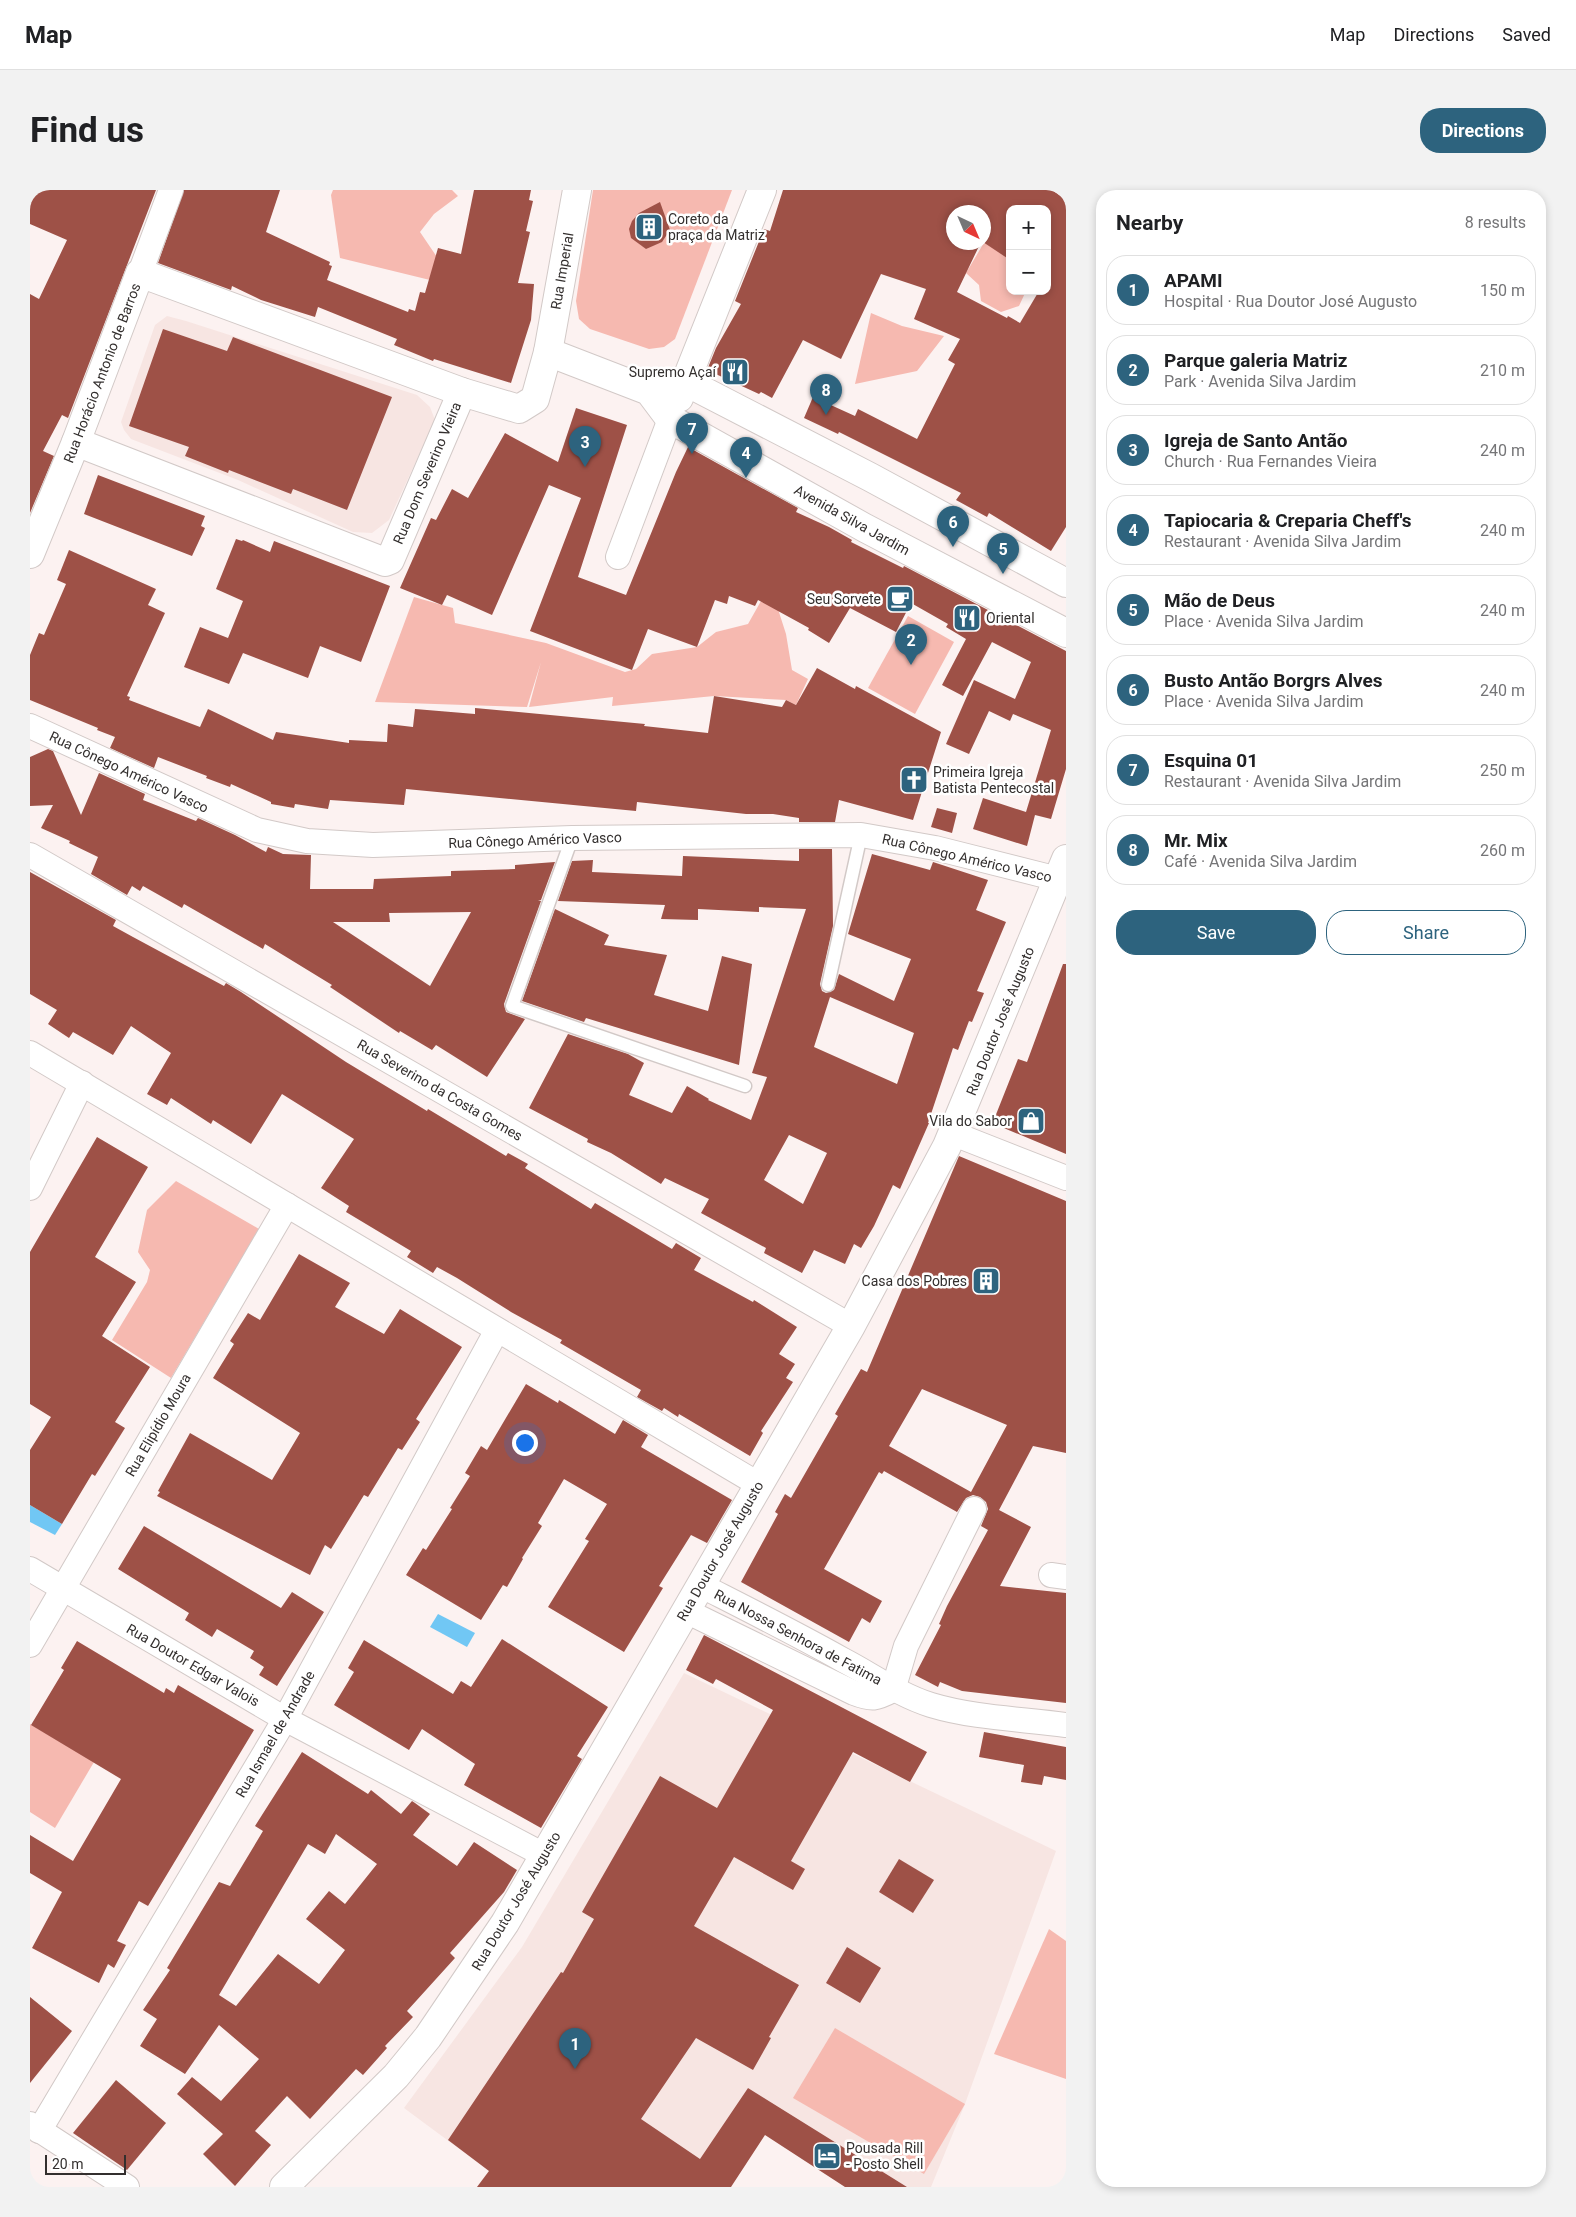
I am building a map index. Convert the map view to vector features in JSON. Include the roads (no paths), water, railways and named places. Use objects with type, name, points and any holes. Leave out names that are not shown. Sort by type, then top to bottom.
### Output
[{"type":"main road","name":"Rua Imperial","points":[[462,392],[519,409],[535,399],[548,352],[577,190]]},
{"type":"main road","points":[[670,419],[762,190]]},
{"type":"main road","name":"Rua Dom Severino Vieira","points":[[76,442],[385,562],[390,560],[462,392],[140,273]]},
{"type":"main road","name":"Rua Horácio Antonio de Barros","points":[[30,554],[76,442],[140,273]]},
{"type":"main road","points":[[548,352],[649,391],[686,382],[879,482],[1066,583]]},
{"type":"main road","name":"Avenida Silva Jardim","points":[[649,391],[670,419],[865,528],[1066,634]]},
{"type":"main road","name":"Rua Doutor José Augusto","points":[[284,2187],[396,2076],[428,2037],[505,1923],[851,1326],[954,1134],[1062,869]]},
{"type":"street","name":"Rua Horácio Antonio de Barros","points":[[140,273],[171,190]]},
{"type":"street","points":[[618,557],[670,419]]},
{"type":"street","name":"Rua Cônego Américo Vasco","points":[[30,726],[256,830],[307,842],[373,845],[572,838],[861,835],[1062,869]]},
{"type":"street","name":"Rua Severino da Costa Gomes","points":[[30,855],[851,1326]]},
{"type":"street","points":[[30,1053],[758,1484]]},
{"type":"street","points":[[30,1188],[82,1083]]},
{"type":"street","points":[[954,1134],[1066,1178]]},
{"type":"street","name":"Rua Elipídio Moura","points":[[30,1645],[287,1205]]},
{"type":"street","name":"Rua Ismael de Andrade","points":[[35,2127],[286,1719],[498,1330]]},
{"type":"street","points":[[894,1690],[906,1646],[974,1508]]},
{"type":"street","name":"Rua Doutor Edgar Valois","points":[[30,1569],[286,1719],[544,1855]]},
{"type":"street","name":"Rua Nossa Senhora de Fatima","points":[[702,1586],[799,1635],[881,1680],[894,1690],[931,1705],[974,1714],[1066,1725]]},
{"type":"street","name":"Rua Nossa Senhora de Fatima","points":[[686,1611],[854,1693],[868,1698],[878,1698],[894,1690]]},
{"type":"street","points":[[35,2127],[126,2187]]},
{"type":"lane","points":[[828,985],[861,835]]},
{"type":"lane","points":[[572,838],[512,1006],[745,1086]]},
{"type":"water","points":[[30,1505],[62,1524],[55,1535],[30,1522]]},
{"type":"water","points":[[438,1614],[475,1633],[467,1647],[430,1627]]},
{"type":"place","name":"Coreto da praça da Matriz","points":[[649,227]]},
{"type":"place","name":"Supremo Açaí","points":[[735,372]]},
{"type":"place","name":"Mr. Mix","points":[[826,415]]},
{"type":"place","name":"Esquina 01","points":[[692,454]]},
{"type":"place","name":"Igreja de Santo Antão","points":[[585,467]]},
{"type":"place","name":"Tapiocaria & Creparia Cheff's","points":[[746,478]]},
{"type":"place","name":"Busto Antão Borgrs Alves","points":[[953,547]]},
{"type":"place","name":"Mão de Deus","points":[[1003,574]]},
{"type":"place","name":"Seu Sorvete","points":[[900,599]]},
{"type":"place","name":"Oriental","points":[[967,618]]},
{"type":"place","name":"Parque galeria Matriz","points":[[911,665]]},
{"type":"place","name":"Primeira Igreja Batista Pentecostal","points":[[914,780]]},
{"type":"place","name":"Vila do Sabor","points":[[1031,1121]]},
{"type":"place","name":"Casa dos Pobres","points":[[986,1281]]},
{"type":"place","name":"APAMI","points":[[575,2069]]},
{"type":"place","name":"Pousada Rill - Posto Shell","points":[[827,2156]]}]
